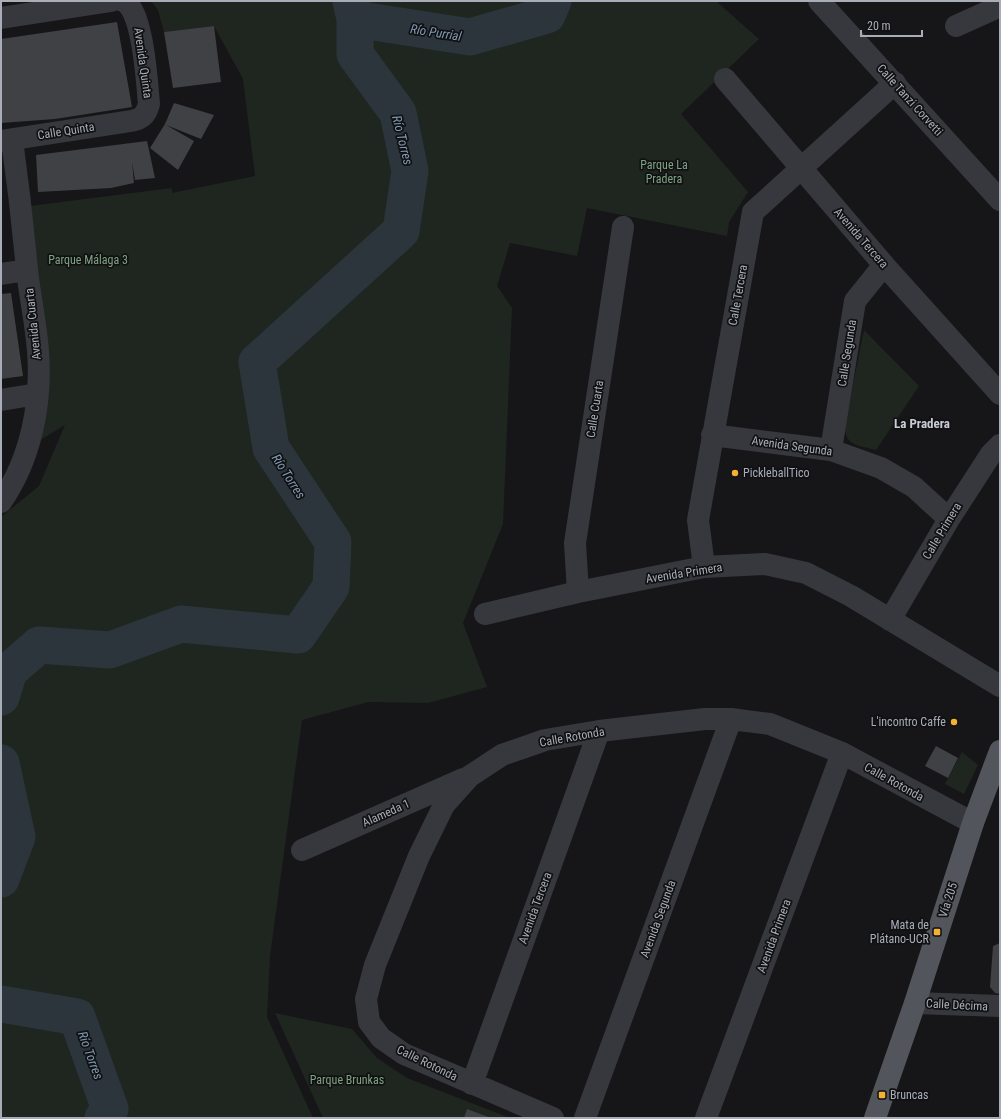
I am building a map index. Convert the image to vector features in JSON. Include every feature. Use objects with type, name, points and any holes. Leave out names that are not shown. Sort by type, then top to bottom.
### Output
[{"type":"main road","name":"Vía 205","points":[[874,1118],[915,1003],[973,823],[1000,750]]},
{"type":"street","points":[[1,18],[111,1]]},
{"type":"street","name":"Avenida Quinta","points":[[123,1],[127,2],[133,10],[139,29],[149,104],[147,113],[140,119],[131,121]]},
{"type":"street","name":"Calle Tanzi Corvetti","points":[[819,1],[1000,200]]},
{"type":"street","points":[[956,26],[1000,6]]},
{"type":"street","name":"Avenida Tercera","points":[[725,79],[884,265],[1000,394]]},
{"type":"street","name":"Calle Tercera","points":[[704,567],[698,520],[753,212],[895,84]]},
{"type":"street","name":"Calle Quinta","points":[[7,140],[131,121]]},
{"type":"street","name":"Avenida Cuarta","points":[[1,502],[13,484],[29,447],[37,394],[38,352],[27,270],[22,207],[7,140]]},
{"type":"street","name":"Calle Cuarta","points":[[578,592],[575,543],[623,227]]},
{"type":"street","name":"Calle Segunda","points":[[831,450],[855,301],[884,265]]},
{"type":"street","points":[[1,274],[27,270]]},
{"type":"street","points":[[1,400],[37,394]]},
{"type":"street","name":"Avenida Segunda","points":[[712,435],[831,450],[881,468],[914,487],[949,519]]},
{"type":"street","name":"Calle Primera","points":[[890,620],[949,519],[991,454],[1000,445]]},
{"type":"street","name":"Avenida Primera","points":[[485,614],[578,592],[704,567],[765,564],[806,573],[851,596],[1000,686]]},
{"type":"street","name":"Calle Rotonda","points":[[553,1118],[404,1054],[380,1038],[369,1022],[366,999],[375,965],[419,856],[444,805],[470,776],[502,755],[545,740],[599,731],[705,719],[731,719],[770,724],[842,753],[973,823]]},
{"type":"street","name":"Avenida Segunda","points":[[585,1118],[731,719]]},
{"type":"street","name":"Avenida Tercera","points":[[472,1084],[599,731]]},
{"type":"street","name":"Avenida Primera","points":[[706,1118],[842,753]]},
{"type":"street","name":"Alameda 1","points":[[302,850],[470,776]]},
{"type":"street","name":"Calle Décima","points":[[915,1003],[1000,1006]]},
{"type":"green space","points":[[151,1],[716,1],[759,39],[681,114],[748,192],[729,222],[727,236],[587,208],[577,256],[510,243],[497,286],[512,308],[503,524],[463,623],[487,687],[428,703],[368,702],[302,720],[270,956],[267,1017],[313,1118],[1,1118],[1,517],[39,486],[65,425],[29,447],[37,394],[22,207],[172,188],[172,193],[255,176],[243,79],[214,26],[164,32],[158,10]]},
{"type":"green space","points":[[864,330],[919,386],[876,450],[853,443],[847,437],[845,431],[845,424]]},
{"type":"green space","points":[[962,752],[978,765],[964,794],[945,784]]},
{"type":"green space","name":"Parque Brunkas","points":[[275,1013],[352,1029],[377,1058],[407,1078],[510,1118],[323,1118]]},
{"type":"building","points":[[117,22],[132,107],[55,119],[1,123],[1,39]]},
{"type":"building","points":[[214,26],[221,82],[173,88],[164,32]]},
{"type":"building","points":[[174,103],[214,115],[201,139],[166,125],[194,141],[178,170],[150,148],[165,124]]},
{"type":"building","points":[[147,141],[155,178],[135,180],[132,162],[134,183],[111,188],[38,192],[36,155]]},
{"type":"building","points":[[11,293],[23,376],[1,379],[1,294]]},
{"type":"building","points":[[936,746],[958,758],[948,778],[925,766]]},
{"type":"building","points":[[1000,943],[1000,994],[995,993],[990,987],[993,946]]},
{"type":"building","points":[[467,1109],[491,1118],[464,1118]]},
{"type":"waterway","name":"Río Torres","points":[[1,697],[9,671],[39,645],[110,650],[181,624],[298,635],[331,587],[333,542],[271,448],[257,362],[401,231],[410,171],[398,113],[355,54],[355,19],[351,1]]},
{"type":"waterway","name":"Río Purrial","points":[[355,19],[470,37],[547,15],[553,1]]},
{"type":"waterway","name":"Río Torres","points":[[1,763],[17,837],[1,879]]},
{"type":"waterway","name":"Río Torres","points":[[1,1004],[77,1017],[110,1109],[103,1118]]},
{"type":"place","name":"PickleballTico","points":[[735,473]]},
{"type":"place","name":"L'incontro Caffe","points":[[954,722]]},
{"type":"place","name":"Mata de Plátano-UCR","points":[[937,932]]},
{"type":"place","name":"Bruncas","points":[[882,1095]]},
{"type":"district","name":"La Pradera","points":[[922,423]]},
{"type":"park label","name":"Parque La Pradera","points":[[664,172]]},
{"type":"park label","name":"Parque Málaga 3","points":[[88,260]]}]
